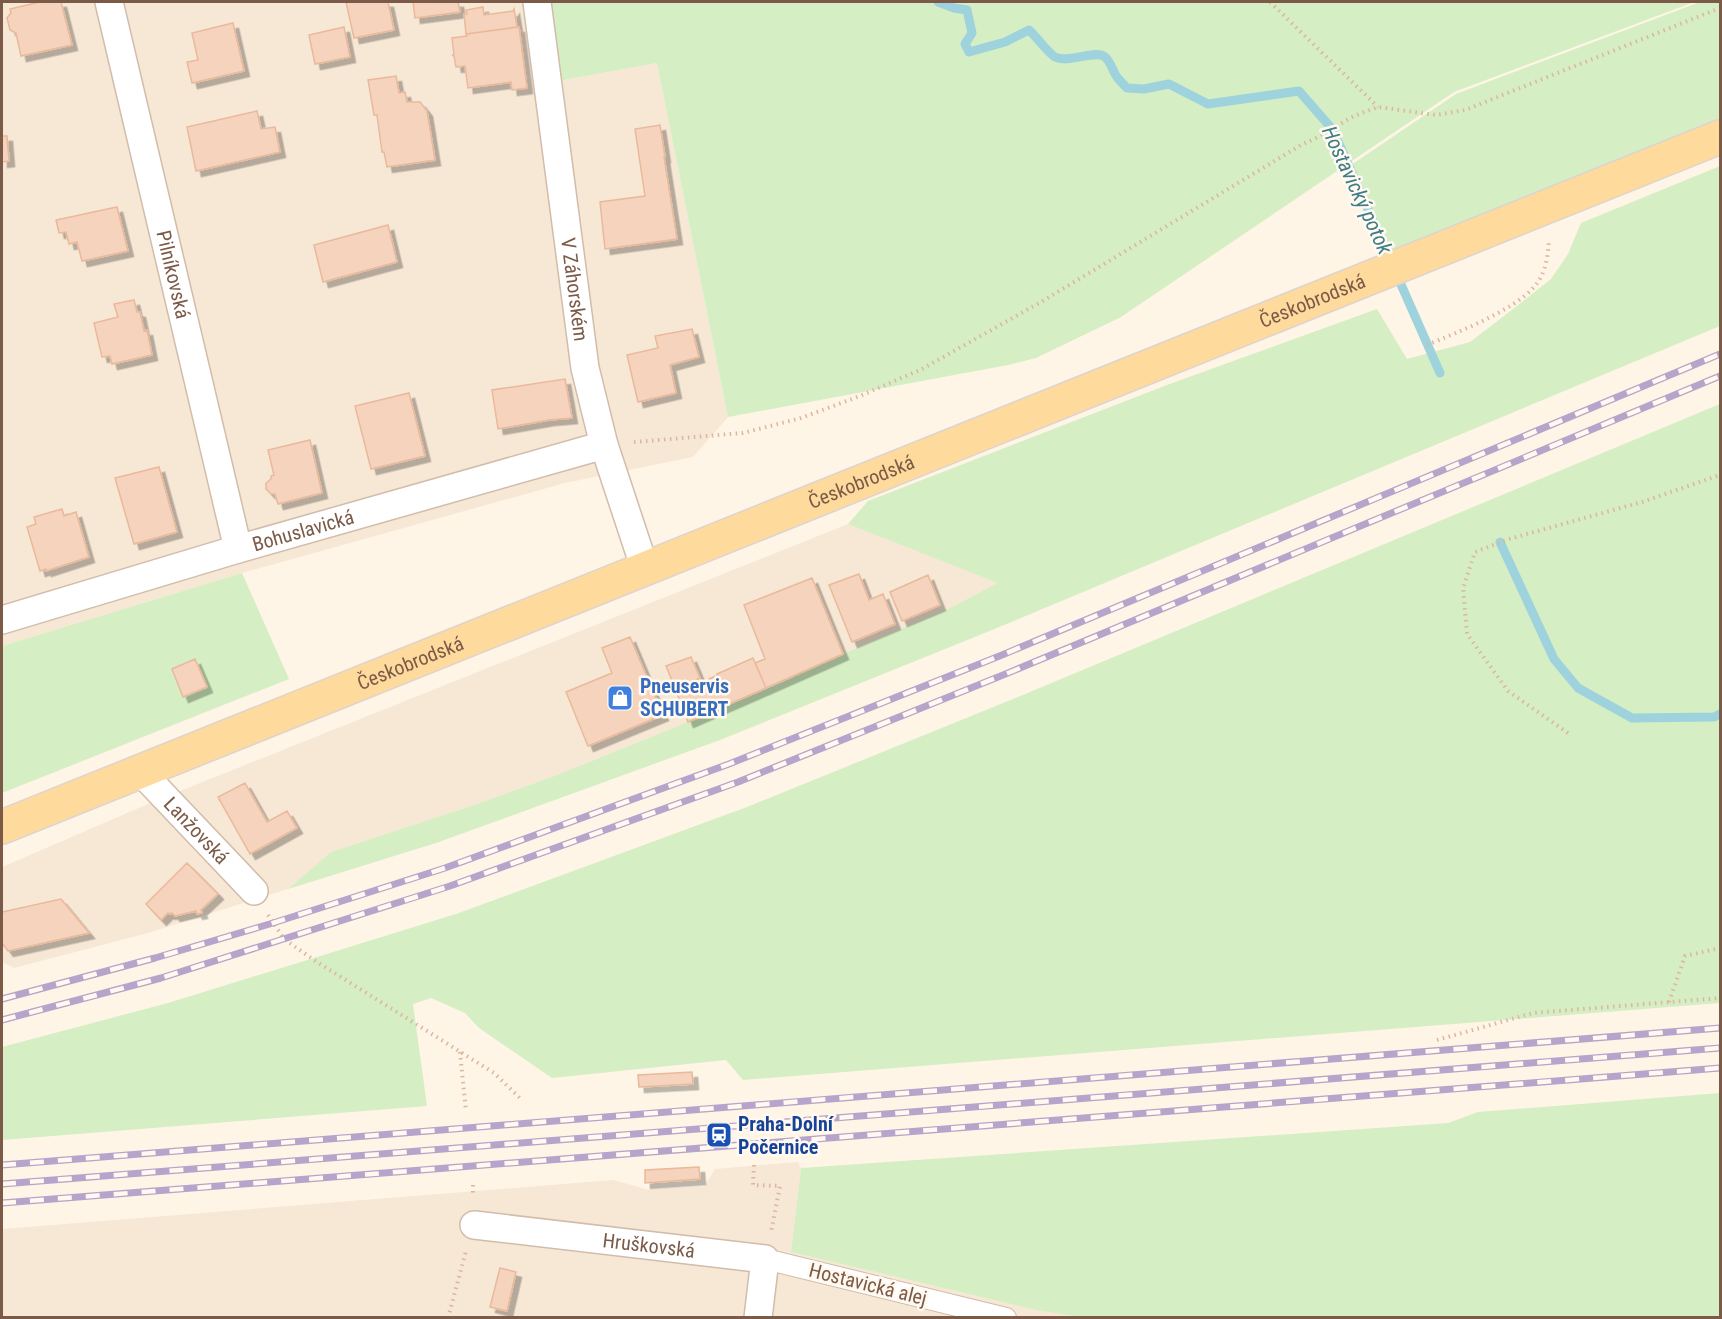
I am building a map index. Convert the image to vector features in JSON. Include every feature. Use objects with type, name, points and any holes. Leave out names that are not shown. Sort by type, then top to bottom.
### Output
[{"type":"main road","name":"Českobrodská","points":[[2,827],[1720,137]]},
{"type":"street","name":"Pilníkovská","points":[[110,2],[238,549]]},
{"type":"street","name":"V Záhorském","points":[[537,2],[585,368],[604,445],[645,569]]},
{"type":"street","name":"Bohuslavická","points":[[2,620],[238,549],[604,445]]},
{"type":"street","name":"Lanžovská","points":[[140,771],[254,891]]},
{"type":"street","name":"Hruškovská","points":[[474,1225],[765,1259]]},
{"type":"street","points":[[758,1317],[765,1259]]},
{"type":"street","name":"Hostavická alej","points":[[765,1259],[1006,1317]]},
{"type":"path","points":[[1270,2],[1378,107]]},
{"type":"path","points":[[604,445],[743,433],[801,418],[870,392],[922,369],[1041,302],[1301,145],[1354,116],[1378,107],[1436,115],[1465,110],[1720,8]]},
{"type":"path","points":[[1427,345],[1513,305],[1535,286],[1548,260],[1549,234],[1540,210]]},
{"type":"path","points":[[1568,733],[1508,691],[1467,634],[1463,588],[1475,552],[1509,539],[1642,502],[1720,475]]},
{"type":"path","points":[[254,891],[285,939],[317,962],[494,1073],[522,1100]]},
{"type":"path","points":[[1669,1002],[1685,956],[1720,948]]},
{"type":"path","points":[[1437,1040],[1533,1013],[1720,998]]},
{"type":"path","points":[[460,1051],[466,1111]]},
{"type":"path","points":[[754,1166],[753,1185],[780,1186],[765,1259]]},
{"type":"path","points":[[448,1317],[474,1225]]},
{"type":"shaded area","points":[[2,2],[545,2],[554,82],[657,63],[728,417],[693,457],[565,483],[242,573],[2,646]]},
{"type":"shaded area","points":[[848,524],[999,583],[950,608],[794,676],[557,775],[331,852],[288,889],[148,933],[14,968],[2,962],[2,867],[155,801]]},
{"type":"shaded area","points":[[798,1162],[801,1168],[791,1252],[1036,1310],[1079,1317],[2,1318],[2,1229],[613,1180],[649,1190],[705,1186],[715,1169]]},
{"type":"green space","points":[[540,2],[1694,2],[1454,92],[1121,317],[1036,358],[728,417],[657,63],[553,82]]},
{"type":"green space","points":[[1700,2],[1720,2],[1720,131],[1396,262],[1351,165],[1456,94]]},
{"type":"green space","points":[[1720,166],[1720,326],[992,630],[720,740],[436,843],[288,889],[331,852],[557,775],[794,677],[794,675],[950,608],[998,583],[848,524],[868,501],[1167,385],[1377,309],[1407,359],[1470,342],[1551,279],[1568,254],[1581,223]]},
{"type":"green space","points":[[1720,404],[1720,1003],[743,1080],[726,1060],[552,1078],[479,1028],[465,1013],[431,998],[413,1004],[427,1106],[2,1140],[2,1047],[168,1003],[456,914],[747,807],[1018,697]]},
{"type":"green space","points":[[242,573],[289,679],[2,793],[2,646]]},
{"type":"green space","points":[[1720,1093],[1720,1317],[1079,1317],[1036,1310],[791,1252],[801,1168],[1448,1123],[1478,1112]]},
{"type":"building","points":[[40,2],[61,2],[72,45],[21,56],[16,33],[10,30],[7,18],[11,13],[10,9]]},
{"type":"building","points":[[346,2],[388,2],[394,30],[354,38]]},
{"type":"building","points":[[413,2],[458,2],[460,12],[415,18]]},
{"type":"building","points":[[483,7],[484,15],[514,9],[517,27],[466,34],[464,14],[467,14],[466,10]]},
{"type":"building","points":[[233,23],[244,71],[192,83],[187,62],[198,60],[192,33]]},
{"type":"building","points":[[344,27],[350,57],[315,64],[309,35]]},
{"type":"building","points":[[519,27],[527,88],[512,90],[511,82],[468,88],[465,66],[456,67],[452,55],[454,55],[452,38]]},
{"type":"building","points":[[396,76],[399,93],[405,92],[407,102],[420,102],[427,111],[435,160],[387,167],[368,80]]},
{"type":"building","points":[[257,111],[261,129],[275,127],[280,152],[196,171],[187,127]]},
{"type":"building","points":[[660,125],[677,239],[605,249],[600,202],[645,196],[635,129]]},
{"type":"building","points":[[2,136],[7,136],[9,161],[2,162]]},
{"type":"building","points":[[117,207],[128,251],[82,261],[77,242],[69,244],[66,232],[59,233],[56,220]]},
{"type":"building","points":[[388,225],[397,262],[323,282],[314,245]]},
{"type":"building","points":[[134,300],[137,312],[140,312],[144,331],[147,330],[152,355],[112,364],[110,356],[102,357],[94,323],[118,317],[114,304]]},
{"type":"building","points":[[692,329],[699,357],[670,365],[676,393],[638,402],[627,355],[658,348],[655,336]]},
{"type":"building","points":[[565,379],[572,418],[498,429],[492,390]]},
{"type":"building","points":[[409,393],[425,456],[371,469],[355,406]]},
{"type":"building","points":[[310,440],[322,493],[278,504],[275,494],[271,494],[266,489],[266,483],[274,475],[268,450]]},
{"type":"building","points":[[159,467],[177,532],[134,544],[115,478]]},
{"type":"building","points":[[62,509],[64,516],[76,512],[89,557],[40,571],[27,527],[36,524],[34,517]]},
{"type":"building","points":[[859,574],[869,600],[883,594],[895,624],[852,642],[829,585]]},
{"type":"building","points":[[928,575],[940,605],[902,621],[890,592]]},
{"type":"building","points":[[812,578],[843,654],[766,688],[755,663],[765,659],[744,605]]},
{"type":"building","points":[[630,637],[663,715],[588,746],[566,692],[612,673],[602,648]]},
{"type":"building","points":[[691,657],[700,678],[675,688],[666,666]]},
{"type":"building","points":[[753,658],[766,688],[688,722],[675,688],[700,678],[704,690],[712,687],[709,679]]},
{"type":"building","points":[[195,659],[207,687],[183,697],[172,669]]},
{"type":"building","points":[[245,783],[267,822],[287,811],[297,828],[250,854],[218,797]]},
{"type":"building","points":[[187,863],[218,894],[201,910],[202,913],[197,914],[196,911],[175,916],[168,913],[161,920],[146,904]]},
{"type":"building","points":[[61,899],[89,933],[8,951],[2,943],[2,912]]},
{"type":"building","points":[[692,1072],[693,1084],[639,1087],[638,1075]]},
{"type":"building","points":[[699,1167],[700,1179],[645,1183],[645,1170]]},
{"type":"building","points":[[500,1268],[516,1272],[507,1311],[490,1307]]},
{"type":"waterway","name":"Hostavický potok","points":[[938,2],[967,10],[972,33],[965,44],[969,52],[1005,42],[1029,30],[1055,57],[1061,59],[1095,55],[1105,57],[1127,88],[1144,89],[1169,84],[1208,104],[1299,91],[1333,130],[1440,373]]},
{"type":"waterway","name":"Hostavický potok","points":[[1500,542],[1554,659],[1578,688],[1632,718],[1714,717],[1720,714]]},
{"type":"railway","points":[[2,999],[155,958],[445,868],[729,764],[1002,655],[1720,354]]},
{"type":"railway","points":[[2,1020],[161,978],[450,886],[738,782],[1008,673],[1720,376]]},
{"type":"railway","points":[[2,1165],[1720,1028]]},
{"type":"railway","points":[[2,1184],[1720,1048]]},
{"type":"railway","points":[[2,1203],[1720,1068]]},
{"type":"place","name":"Pneuservis SCHUBERT","points":[[620,698]]},
{"type":"place","name":"Praha-Dolní Počernice","points":[[719,1135]]}]
